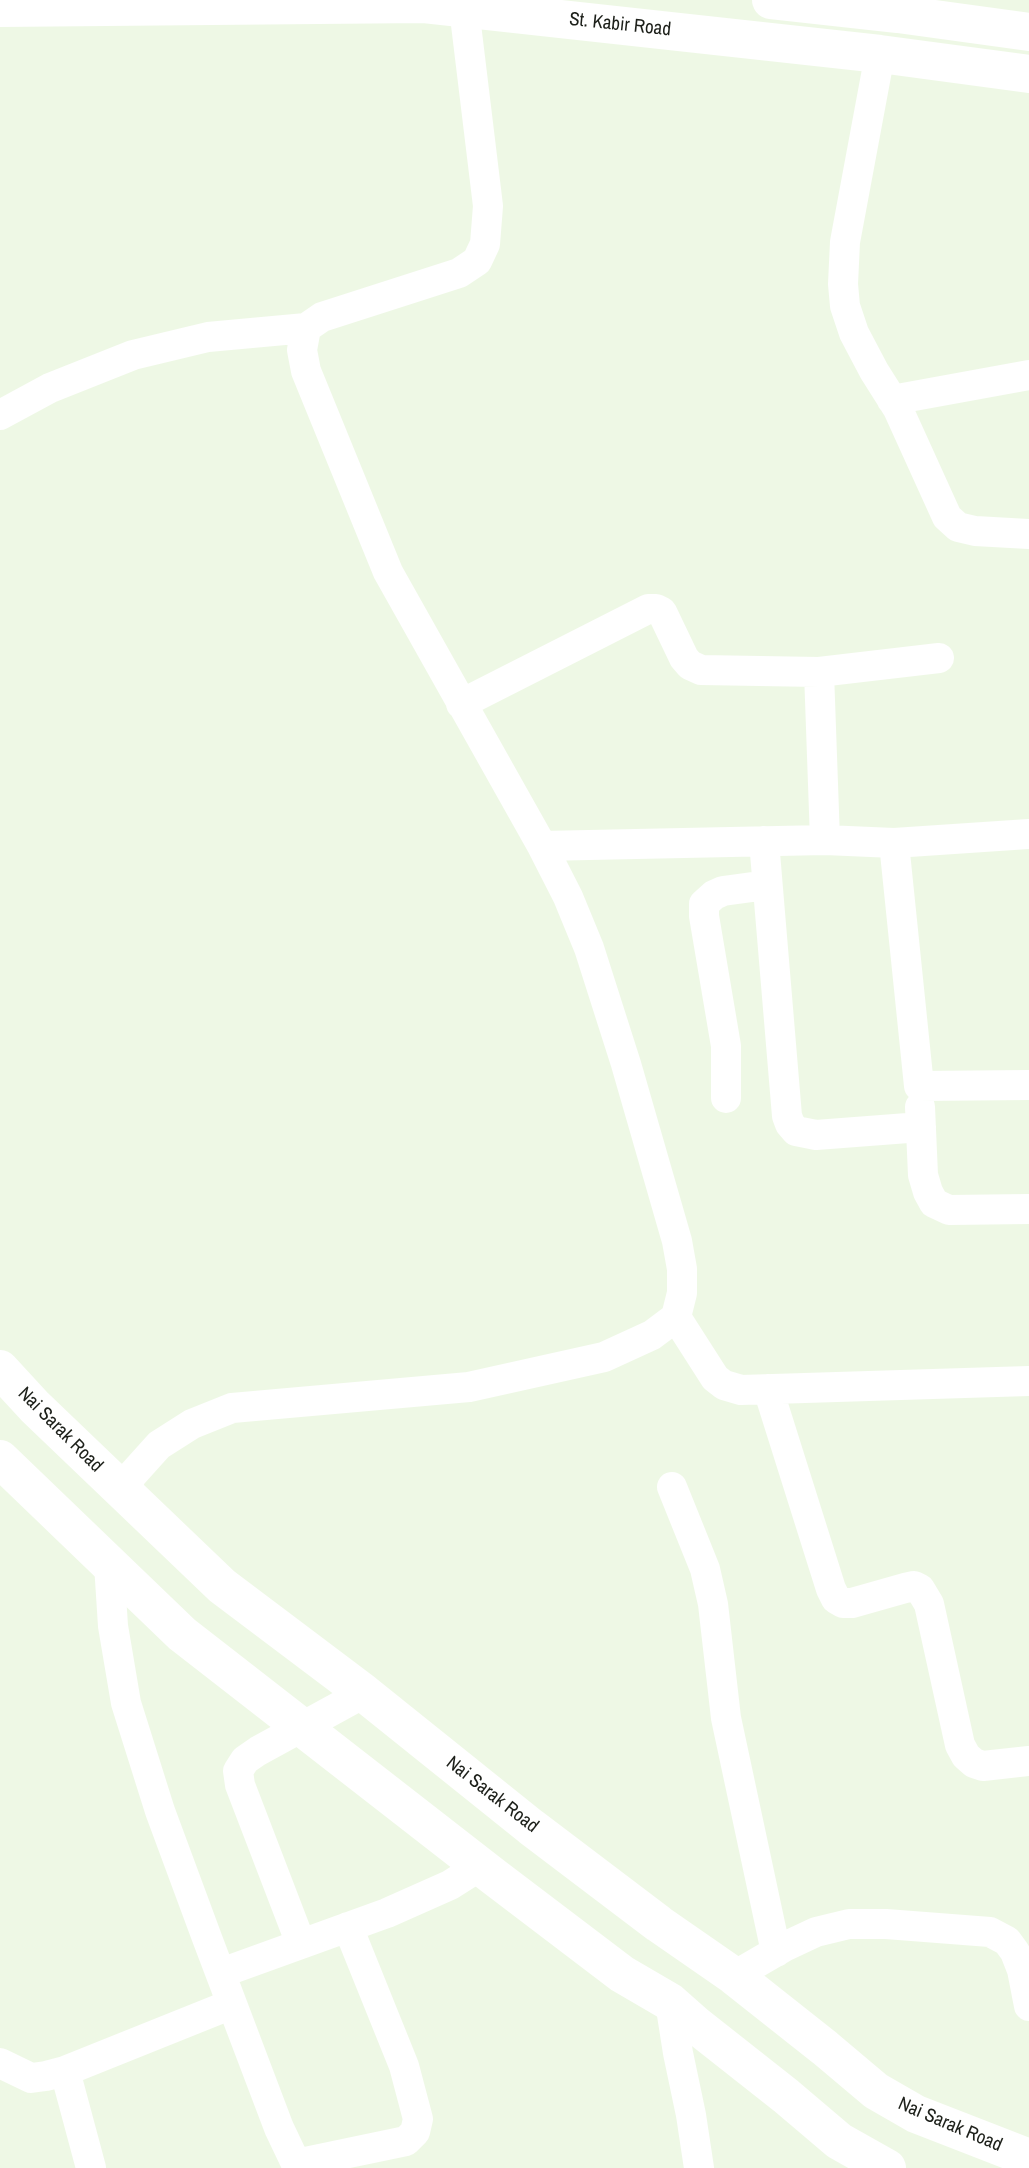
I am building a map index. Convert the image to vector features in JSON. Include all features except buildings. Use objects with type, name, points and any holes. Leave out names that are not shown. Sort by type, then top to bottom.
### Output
[{"type":"main road","points":[[772,0],[897,7],[1029,32]]},
{"type":"main road","name":"St. Kabir Road","points":[[0,8],[424,2],[880,54],[1029,74]]},
{"type":"main road","name":"Nai Sarak Road","points":[[0,1369],[34,1406],[222,1586],[364,1693],[531,1827],[659,1924],[734,1976],[876,2091],[916,2114],[1029,2158]]},
{"type":"main road","points":[[0,1459],[182,1634],[480,1866],[622,1973],[670,2002],[839,2141],[887,2168]]},
{"type":"street","points":[[0,415],[50,388],[133,355],[208,337],[306,328],[322,317],[459,273],[477,261],[485,244],[488,206],[464,8]]},
{"type":"street","points":[[880,54],[845,242],[845,306],[854,332],[892,400],[947,517],[958,527],[975,531],[1029,534]]},
{"type":"street","points":[[123,1492],[132,1475],[159,1445],[192,1424],[232,1408],[469,1387],[604,1357],[652,1335],[676,1317],[682,1293],[682,1269],[677,1241],[589,948],[568,897],[542,846],[388,572],[306,370],[302,350],[306,328]]},
{"type":"street","points":[[892,400],[1029,375]]},
{"type":"street","points":[[461,704],[648,609],[662,612],[684,658],[690,665],[701,670],[819,672],[939,659]]},
{"type":"street","points":[[819,672],[825,840]]},
{"type":"street","points":[[542,846],[825,840],[894,843],[1029,834]]},
{"type":"street","points":[[764,841],[787,1116],[790,1124],[796,1131],[816,1135],[921,1127]]},
{"type":"street","points":[[894,843],[919,1086],[923,1175],[928,1192],[934,1203],[949,1210],[1029,1209]]},
{"type":"street","points":[[726,1098],[726,1046],[704,904],[723,891],[767,885]]},
{"type":"street","points":[[919,1086],[1029,1085]]},
{"type":"street","points":[[676,1317],[715,1378],[724,1385],[741,1390],[1029,1381]]},
{"type":"street","points":[[768,1390],[836,1599],[842,1604],[852,1603],[914,1586],[920,1589],[929,1604],[960,1745],[966,1756],[983,1766],[1029,1761]]},
{"type":"street","points":[[672,1487],[705,1569],[717,1631],[726,1718],[776,1952]]},
{"type":"street","points":[[108,1564],[113,1626],[126,1703],[160,1811],[279,2128],[297,2166],[406,2141],[415,2132],[418,2119],[404,2066],[348,1927]]},
{"type":"street","points":[[301,1944],[240,1785],[238,1771],[244,1760],[251,1755],[364,1693]]},
{"type":"street","points":[[221,1973],[387,1913],[450,1885],[480,1866]]},
{"type":"street","points":[[734,1976],[816,1932],[849,1924],[886,1924],[990,1933],[1007,1941],[1015,1952],[1022,1970],[1029,2006]]},
{"type":"street","points":[[670,2002],[699,2168]]},
{"type":"street","points":[[0,2063],[31,2078],[65,2071],[232,2004]]},
{"type":"street","points":[[65,2071],[91,2168]]}]
